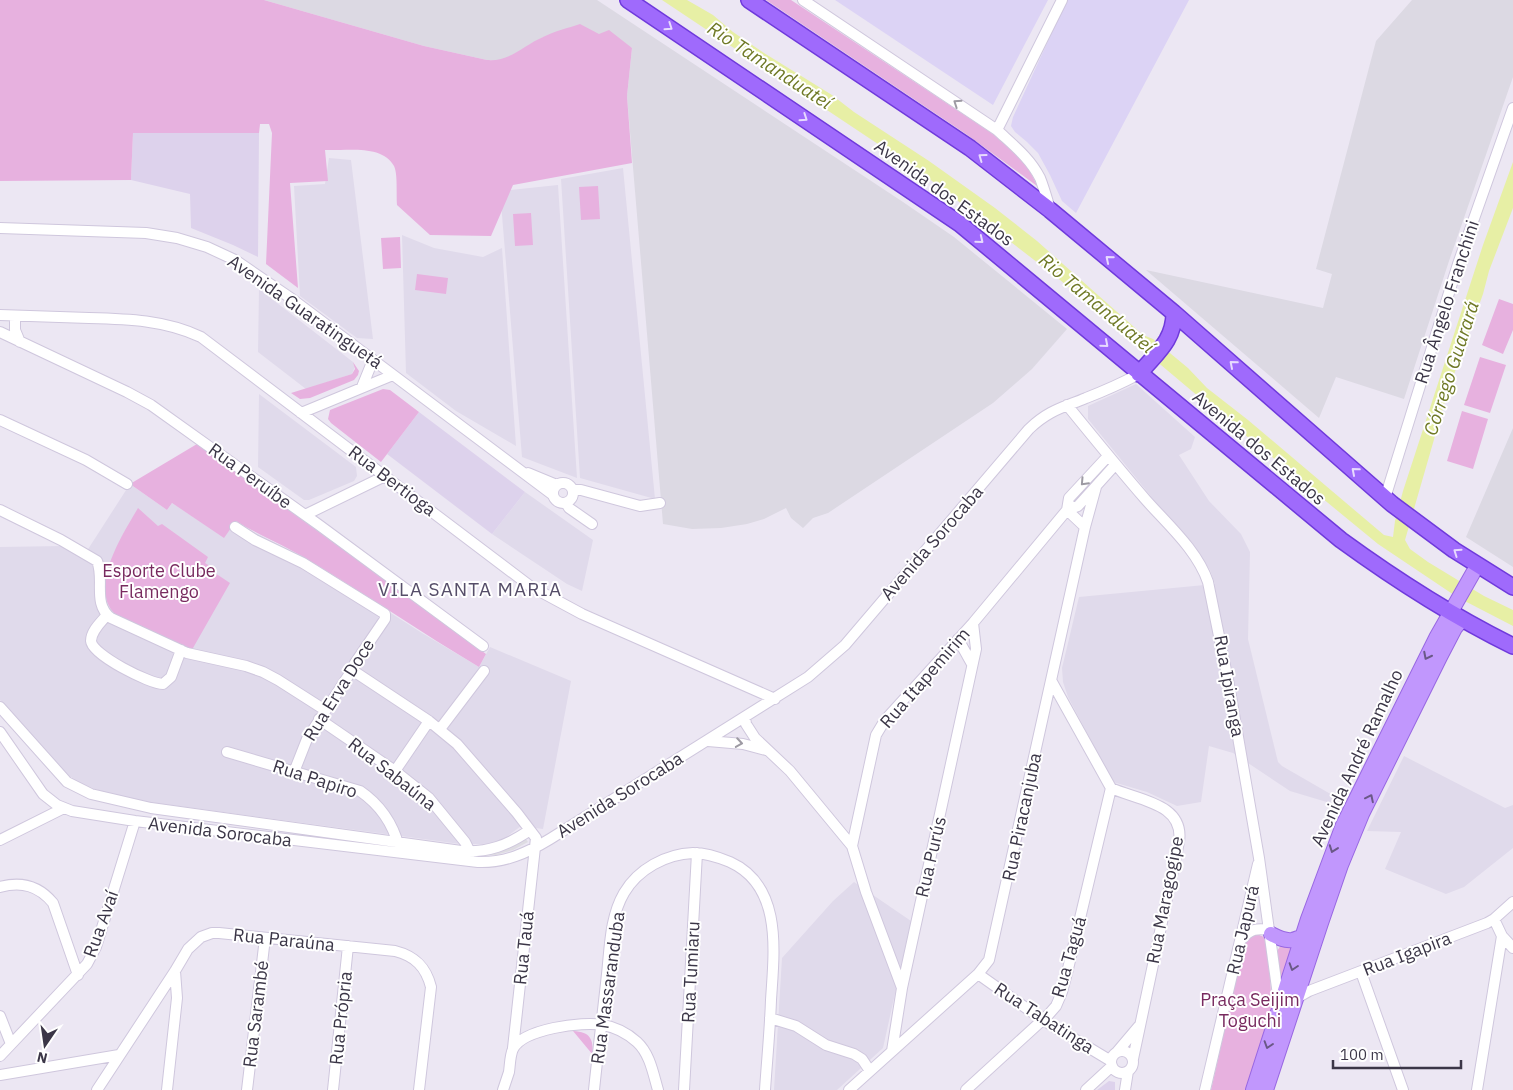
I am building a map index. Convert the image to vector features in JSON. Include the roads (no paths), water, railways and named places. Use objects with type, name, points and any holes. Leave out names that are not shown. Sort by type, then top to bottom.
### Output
[{"type":"highway","name":"Avenida dos Estados","points":[[628,0],[960,224],[1144,368],[1341,540],[1390,575],[1513,646]]},
{"type":"highway","points":[[749,0],[970,148],[1050,210],[1174,313],[1388,501],[1474,572],[1513,587]]},
{"type":"highway","points":[[1144,368],[1169,338],[1174,323],[1174,313]]},
{"type":"main road","name":"Avenida André Ramalho","points":[[1266,1090],[1297,998],[1309,938],[1334,845],[1350,808],[1456,612],[1474,572]]},
{"type":"main road","points":[[1270,932],[1286,940],[1309,938]]},
{"type":"main road","name":"Avenida André Ramalho","points":[[1252,1090],[1282,999],[1309,938]]},
{"type":"street","points":[[802,0],[997,130],[1024,154],[1031,163],[1040,179],[1050,210]]},
{"type":"street","points":[[997,130],[1062,0]]},
{"type":"street","name":"Rua Ângelo Franchini","points":[[1388,501],[1458,264],[1513,108]]},
{"type":"street","name":"Avenida Guaratinguetá","points":[[0,228],[146,233],[177,238],[207,247],[235,260],[262,277],[553,495]]},
{"type":"street","name":"Rua Bertioga","points":[[0,315],[135,319],[161,323],[189,332],[206,341],[530,586],[582,614],[775,699]]},
{"type":"street","points":[[15,316],[15,330],[20,342]]},
{"type":"street","name":"Rua Peruíbe","points":[[0,332],[151,405],[484,646]]},
{"type":"street","points":[[362,387],[373,360]]},
{"type":"street","name":"Avenida Sorocaba","points":[[0,732],[43,794],[51,802],[81,813],[135,821],[469,856],[486,862],[516,857],[535,848],[808,677],[845,645],[1041,417],[1086,398],[1144,368]]},
{"type":"street","points":[[301,413],[393,375]]},
{"type":"street","name":"Rua Ipiranga","points":[[1067,405],[1115,465],[1188,548],[1204,572],[1208,582],[1231,695],[1259,858],[1276,987],[1278,995],[1282,999]]},
{"type":"street","points":[[0,420],[86,460],[127,484]]},
{"type":"street","name":"Rua Itapemirim","points":[[1067,510],[1069,498],[1108,456]]},
{"type":"street","name":"Rua Itapemirim","points":[[902,988],[866,892],[852,846],[873,746],[880,726],[973,623],[1067,510],[1078,506],[1115,465]]},
{"type":"street","name":"Avenida Guaratinguetá","points":[[520,470],[557,485]]},
{"type":"street","points":[[305,515],[385,476]]},
{"type":"street","points":[[560,483],[568,484],[573,490],[572,498],[566,503],[558,502],[553,495],[554,488],[560,483]]},
{"type":"street","name":"Rua Piracanjuba","points":[[849,1090],[978,974],[992,953],[1085,526],[1096,487]]},
{"type":"street","points":[[573,490],[581,490],[640,506],[660,503]]},
{"type":"street","points":[[566,503],[568,508],[592,524]]},
{"type":"street","points":[[0,510],[62,540],[97,561],[100,572],[100,598],[107,615],[192,655],[246,666],[263,672],[325,710]]},
{"type":"street","points":[[1067,510],[1085,526]]},
{"type":"street","name":"Rua Erva Doce","points":[[235,527],[255,540],[303,563],[385,614],[385,619],[355,662],[352,670],[307,739],[294,772]]},
{"type":"street","points":[[107,615],[94,632],[91,641],[92,645],[117,665],[151,682],[163,684],[170,680],[181,650]]},
{"type":"street","name":"Rua Purús","points":[[892,1051],[902,988],[976,649],[973,623]]},
{"type":"street","points":[[958,639],[972,664]]},
{"type":"street","points":[[352,670],[440,729],[467,755],[536,838],[535,848]]},
{"type":"street","points":[[440,729],[484,671]]},
{"type":"street","points":[[1052,682],[1111,788]]},
{"type":"street","name":"Avenida Sorocaba","points":[[0,708],[62,778],[75,788],[91,794],[151,808],[399,848]]},
{"type":"street","points":[[745,717],[749,731],[790,770],[852,846]]},
{"type":"street","name":"Rua Sabaúna","points":[[319,719],[395,771],[429,798],[464,842],[469,856]]},
{"type":"street","points":[[395,771],[429,721]]},
{"type":"street","points":[[708,740],[743,744],[769,751]]},
{"type":"street","name":"Rua Papiro","points":[[227,752],[261,760],[294,772],[355,789],[367,796],[384,814],[399,848]]},
{"type":"street","name":"Rua Taguá","points":[[966,1090],[1056,1006],[1062,992],[1111,788]]},
{"type":"street","name":"Rua Maragogipe","points":[[1086,1090],[1118,1067],[1132,1066],[1180,831],[1175,818],[1161,806],[1111,788]]},
{"type":"street","points":[[0,840],[64,808]]},
{"type":"street","name":"Rua Avaí","points":[[0,1056],[87,964],[96,947],[135,821]]},
{"type":"street","points":[[469,856],[507,844],[530,830]]},
{"type":"street","name":"Rua Tauá","points":[[503,1090],[513,1048],[535,848]]},
{"type":"street","name":"Rua Massaranduba","points":[[594,1090],[614,919],[624,894],[628,886],[647,868],[675,855],[697,853],[717,857],[739,867],[751,876],[766,900],[773,928],[774,958],[765,1090]]},
{"type":"street","name":"Rua Tumiaru","points":[[684,1090],[697,853]]},
{"type":"street","name":"Rua Japurá","points":[[1205,1090],[1259,858]]},
{"type":"street","points":[[0,887],[10,884],[25,884],[47,896],[54,903],[78,975]]},
{"type":"street","name":"Rua Igapira","points":[[1297,998],[1310,990],[1361,972],[1494,919],[1513,902]]},
{"type":"street","points":[[1494,919],[1502,936],[1513,948]]},
{"type":"street","points":[[1241,940],[1251,930],[1259,928],[1270,932]]},
{"type":"street","name":"Rua Paraúna","points":[[97,1090],[175,972],[188,949],[196,940],[206,934],[219,933],[348,946],[404,953],[412,957],[426,971],[431,988],[419,1090]]},
{"type":"street","points":[[1477,1090],[1502,936]]},
{"type":"street","name":"Rua Sarambé","points":[[247,1090],[265,938]]},
{"type":"street","name":"Rua Própria","points":[[333,1090],[348,946]]},
{"type":"street","points":[[167,1090],[177,998],[175,972]]},
{"type":"street","points":[[1361,972],[1403,1090]]},
{"type":"street","name":"Rua Tabatinga","points":[[978,974],[1043,1020],[1118,1067]]},
{"type":"street","points":[[1282,999],[1297,998]]},
{"type":"street","points":[[0,1016],[11,1044]]},
{"type":"street","points":[[770,1018],[796,1026],[826,1045],[854,1054],[862,1059],[870,1071]]},
{"type":"street","points":[[513,1048],[532,1034],[546,1030],[579,1024],[601,1024],[617,1029],[638,1042],[649,1058],[658,1090]]},
{"type":"street","name":"Rua Maragogipe","points":[[1118,1067],[1112,1057],[1139,1025]]},
{"type":"street","points":[[1118,1052],[1128,1053],[1133,1059]]},
{"type":"street","points":[[0,1075],[120,1055]]},
{"type":"street","points":[[1118,1067],[1125,1088]]},
{"type":"water","points":[[662,0],[687,0],[713,15],[733,32],[832,95],[995,208],[1037,241],[1143,335],[1153,339],[1188,368],[1207,388],[1248,420],[1384,535],[1393,537],[1403,491],[1483,245],[1513,162],[1513,208],[1489,271],[1483,294],[1448,391],[1405,540],[1410,549],[1428,562],[1484,596],[1513,610],[1513,626],[1457,597],[1378,544],[1060,280],[923,174]]},
{"type":"district","name":"VILA SANTA MARIA","points":[[470,589]]},
{"type":"water label","name":"Rio Tamanduateí","points":[[770,65]]},
{"type":"water label","name":"Rio Tamanduateí","points":[[1097,303]]},
{"type":"water label","name":"Córrego Guarará","points":[[1451,368]]},
{"type":"park label","name":"Esporte Clube Flamengo","points":[[159,581]]},
{"type":"park label","name":"Praça Seijim Toguchi","points":[[1250,1010]]}]
